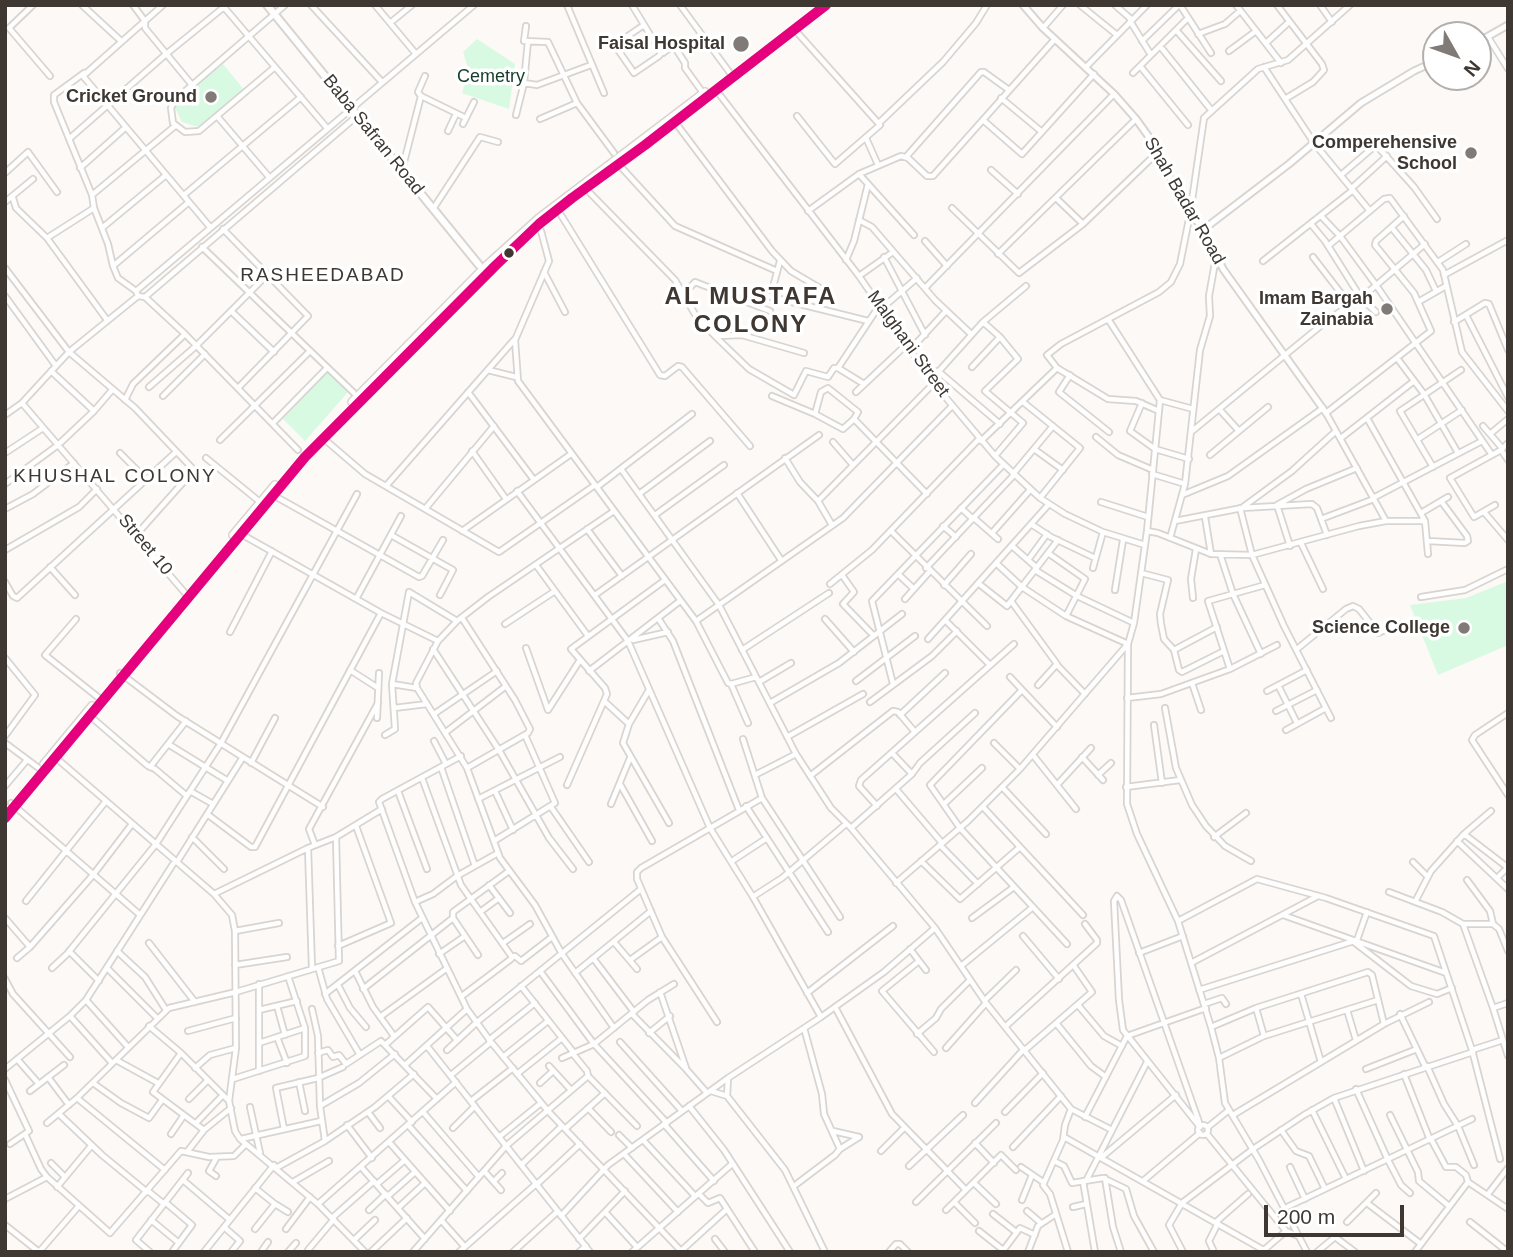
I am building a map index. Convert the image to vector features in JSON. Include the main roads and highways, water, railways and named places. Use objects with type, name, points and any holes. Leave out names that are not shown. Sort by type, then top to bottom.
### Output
[{"type":"main road","name":"Baba Safran Road","points":[[267,5],[479,265]]},
{"type":"main road","points":[[5,811],[90,716],[185,593],[260,502],[312,444],[512,242],[548,211],[820,5]]},
{"type":"main road","points":[[5,818],[40,769],[54,756],[99,698],[323,438],[539,224],[826,5]]},
{"type":"place","name":"Faisal Hospital","points":[[741,44]]},
{"type":"place","name":"Cricket Ground","points":[[211,97]]},
{"type":"place","name":"Comperehensive School","points":[[1471,153]]},
{"type":"place","name":"Imam Bargah Zainabia","points":[[1387,309]]},
{"type":"place","name":"Science College","points":[[1464,628]]},
{"type":"district","name":"RASHEEDABAD","points":[[323,276]]},
{"type":"district","name":"AL MUSTAFA COLONY","points":[[751,311]]},
{"type":"district","name":"KHUSHAL COLONY","points":[[115,477]]},
{"type":"park label","name":"Cemetry","points":[[491,77]]}]
